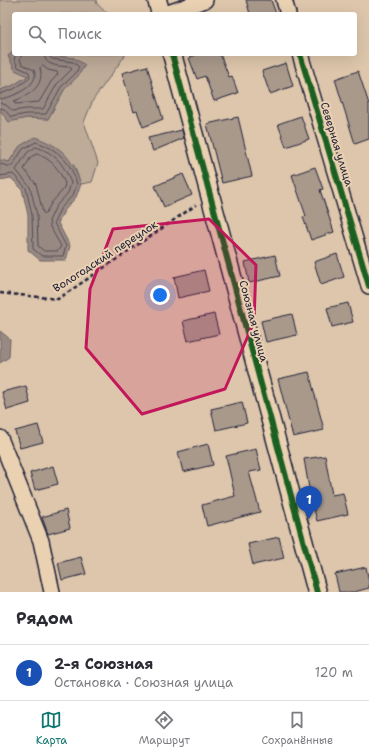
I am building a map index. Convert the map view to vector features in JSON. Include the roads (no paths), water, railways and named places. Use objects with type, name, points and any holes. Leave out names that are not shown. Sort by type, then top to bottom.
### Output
[{"type":"street","points":[[157,0],[160,12]]},
{"type":"street","points":[[172,12],[205,0]]},
{"type":"street","points":[[284,0],[287,12]]},
{"type":"street","name":"Союзная улица","points":[[173,56],[209,196],[317,592]]},
{"type":"street","name":"Северная улица","points":[[301,56],[369,286]]},
{"type":"street","points":[[0,438],[41,541],[52,592]]},
{"type":"water","points":[[12,53],[12,56],[55,56],[74,58],[85,65],[78,76],[64,90],[48,119],[27,118],[9,122],[0,110],[0,90],[12,86],[28,76],[15,70],[8,56]]},
{"type":"water","points":[[35,137],[53,145],[65,154],[73,166],[81,184],[76,197],[64,211],[58,223],[70,246],[66,260],[40,260],[28,250],[28,215],[22,189],[11,178],[0,180],[0,160],[9,162],[20,146]]},
{"type":"water","points":[[0,331],[10,339],[9,357],[0,363]]},
{"type":"place","name":"2-я Союзная","points":[[309,519]]}]
